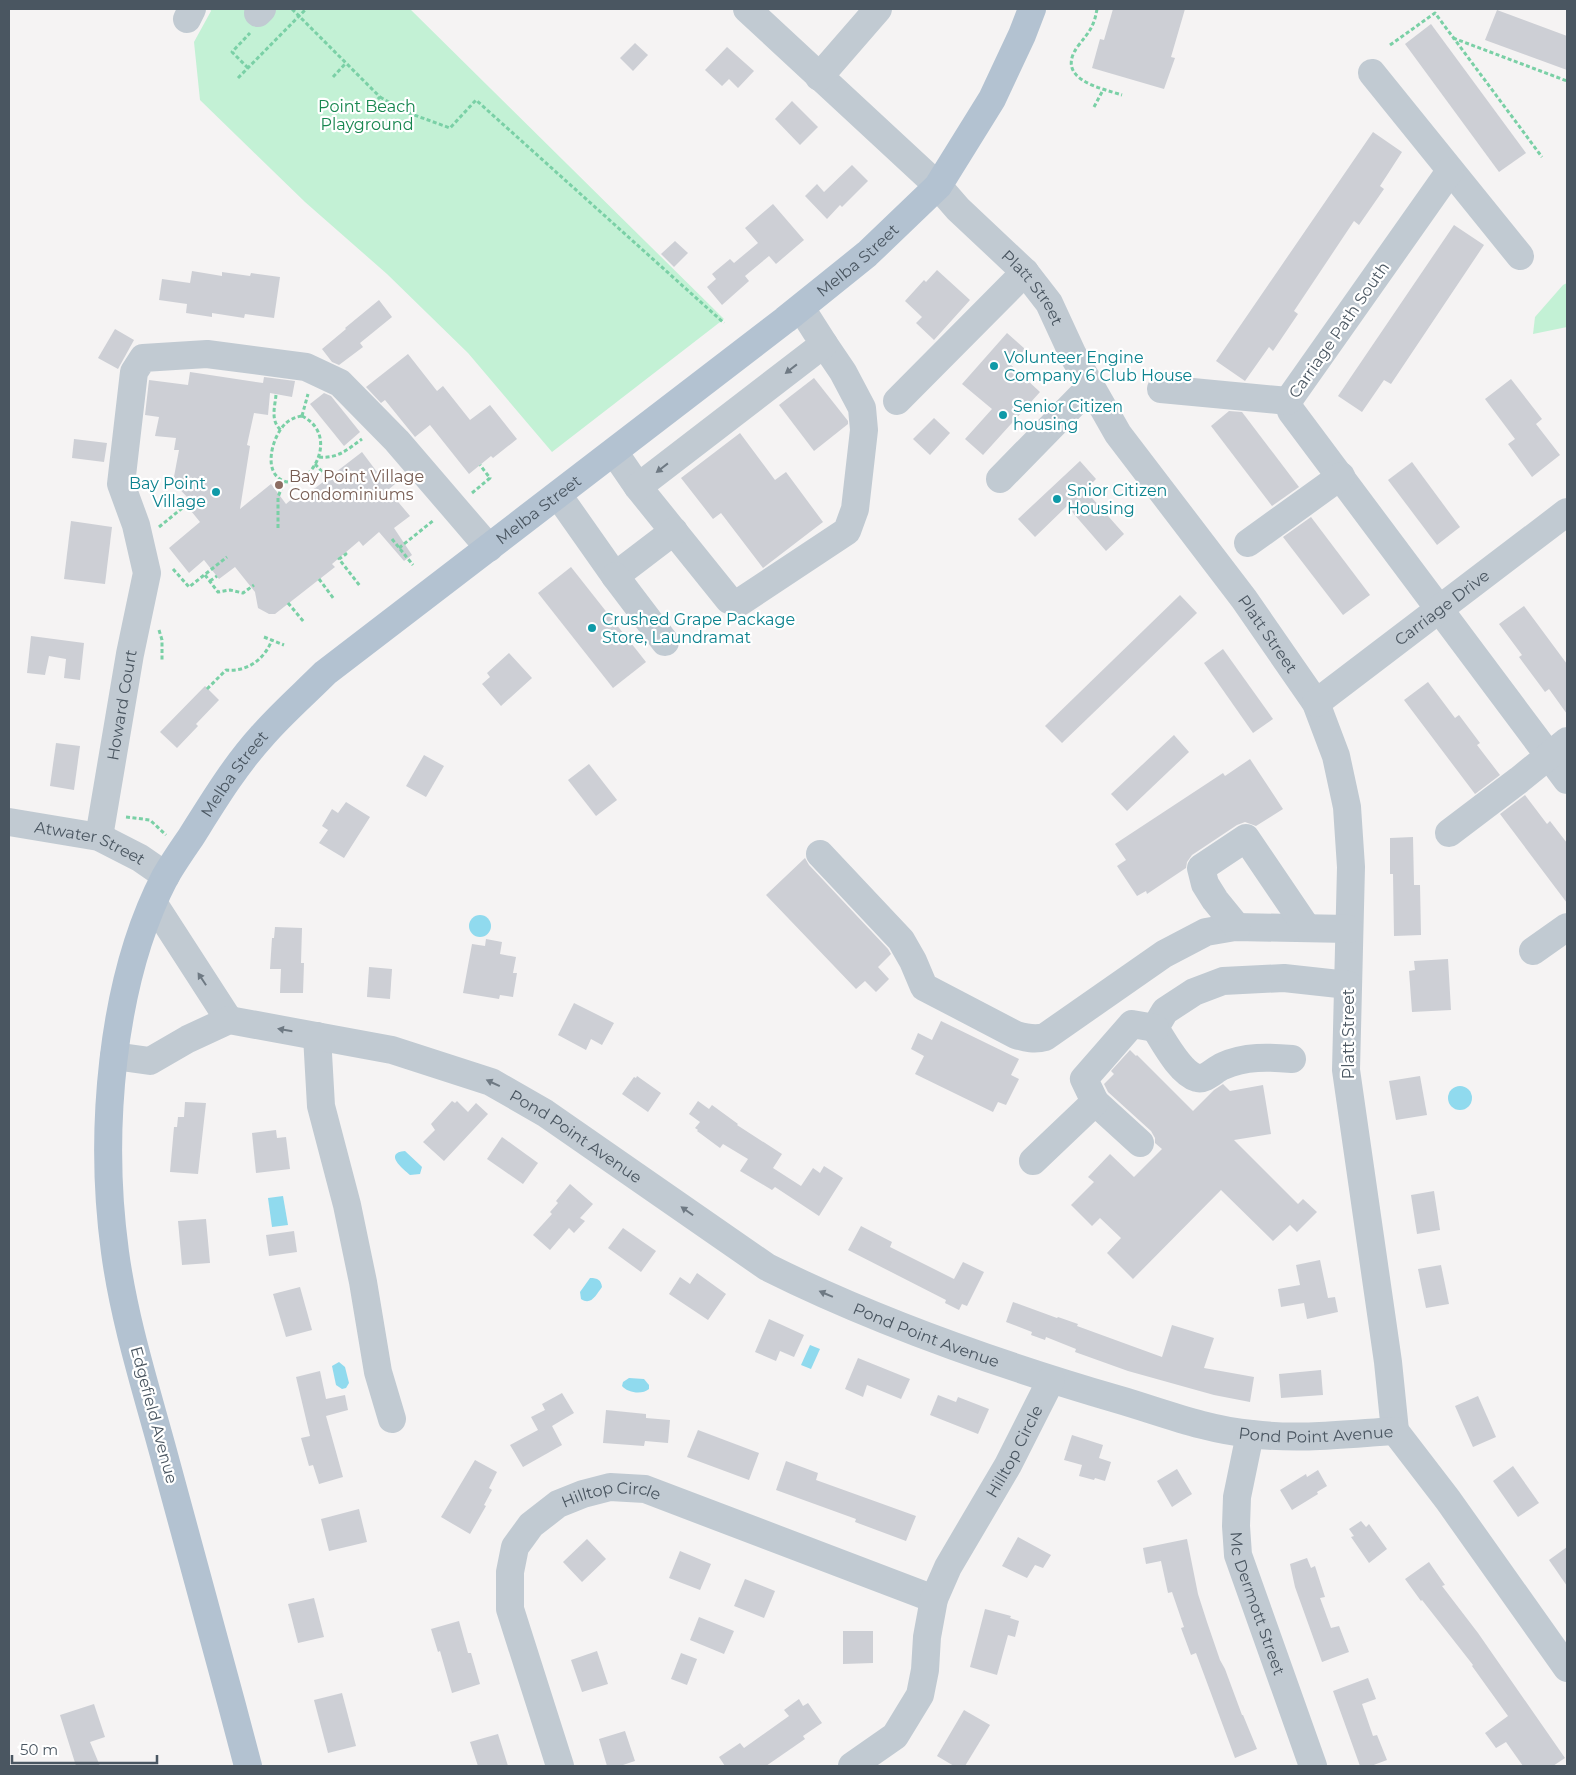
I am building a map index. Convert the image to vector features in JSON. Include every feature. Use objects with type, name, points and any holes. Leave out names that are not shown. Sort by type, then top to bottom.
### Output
[{"type":"main road","name":"Melba Street","points":[[114,1056],[126,984],[135,950],[166,876],[227,779],[268,730],[325,673],[801,308],[867,254],[938,186],[992,99],[1032,9]]},
{"type":"main road","name":"Edgefield Avenue","points":[[114,1056],[108,1158],[115,1254],[137,1353],[248,1766]]},
{"type":"street","name":"Platt Street","points":[[747,9],[819,78],[938,186],[958,209],[1025,272],[1049,303],[1073,355],[1118,434],[1244,598],[1316,702],[1336,756],[1347,806],[1351,867],[1346,1070],[1388,1362],[1395,1431]]},
{"type":"street","points":[[819,78],[878,9]]},
{"type":"street","points":[[1372,73],[1520,256]]},
{"type":"street","name":"Carriage Path South","points":[[1450,171],[1288,402],[1292,411],[1438,609],[1558,748],[1567,780]]},
{"type":"street","points":[[897,400],[1025,272]]},
{"type":"street","points":[[614,452],[638,487],[729,600],[740,602],[847,532],[855,509],[864,430],[862,408],[842,372],[801,308]]},
{"type":"street","points":[[638,487],[824,344]]},
{"type":"street","points":[[160,571],[139,538],[121,484],[134,372],[143,358],[207,354],[306,367],[340,383],[404,449],[489,548]]},
{"type":"street","points":[[1000,479],[1090,386]]},
{"type":"street","points":[[1161,389],[1288,402]]},
{"type":"street","points":[[1248,544],[1340,476]]},
{"type":"street","points":[[558,495],[615,576],[665,642]]},
{"type":"street","name":"Carriage Drive","points":[[1316,702],[1567,512]]},
{"type":"street","points":[[615,576],[674,531]]},
{"type":"street","name":"Howard Court","points":[[99,836],[130,654],[160,571]]},
{"type":"street","points":[[1448,833],[1558,748]]},
{"type":"street","name":"Atwater Street","points":[[9,822],[99,836],[140,858],[166,876]]},
{"type":"street","points":[[1237,927],[1215,900],[1205,884],[1202,868],[1246,838],[1307,928]]},
{"type":"street","points":[[820,854],[901,940],[913,961],[924,987],[1016,1035],[1026,1038],[1038,1039],[1045,1037],[1131,975],[1164,954],[1206,932],[1237,927],[1349,929]]},
{"type":"street","points":[[114,1056],[150,1061],[188,1039],[229,1020],[154,904]]},
{"type":"street","points":[[1533,951],[1567,927]]},
{"type":"street","points":[[1155,1028],[1165,1011],[1194,992],[1223,981],[1284,978],[1348,985]]},
{"type":"street","name":"Pond Point Avenue","points":[[229,1020],[392,1050],[491,1082],[545,1113],[767,1267],[904,1327],[1051,1380],[1216,1429],[1284,1437],[1395,1431],[1448,1500],[1567,1668]]},
{"type":"street","points":[[1140,1143],[1095,1102],[1084,1079],[1132,1024],[1155,1028],[1183,1068],[1198,1079],[1203,1079],[1223,1066],[1245,1059],[1265,1057],[1292,1059]]},
{"type":"street","points":[[316,1036],[321,1106],[347,1205],[363,1282],[378,1372],[392,1419]]},
{"type":"street","points":[[1033,1161],[1095,1102]]},
{"type":"street","name":"Hilltop Circle","points":[[852,1766],[894,1736],[920,1695],[925,1670],[927,1636],[934,1599],[948,1567],[1008,1465],[1051,1380]]},
{"type":"street","name":"Mc Dermott Street","points":[[1250,1434],[1237,1497],[1238,1555],[1313,1766]]},
{"type":"street","name":"Hilltop Circle","points":[[560,1766],[510,1609],[510,1572],[515,1547],[531,1525],[558,1504],[582,1494],[610,1487],[645,1489],[934,1599]]},
{"type":"path","points":[[292,9],[380,96],[406,112],[450,128],[476,100],[724,323]]},
{"type":"path","points":[[238,78],[306,9]]},
{"type":"path","points":[[1097,9],[1090,32],[1078,47],[1072,63],[1076,76],[1083,82],[1122,95]]},
{"type":"path","points":[[248,68],[232,52],[256,26],[260,11]]},
{"type":"path","points":[[1390,45],[1435,14],[1542,157]]},
{"type":"path","points":[[1453,38],[1567,81]]},
{"type":"path","points":[[333,77],[346,63]]},
{"type":"path","points":[[1094,107],[1103,90]]},
{"type":"path","points":[[367,110],[380,96]]},
{"type":"path","points":[[276,394],[275,422],[280,430]]},
{"type":"path","points":[[302,416],[311,422],[320,436],[321,449],[319,457],[308,474],[298,480],[284,482],[272,470],[271,461],[280,430],[296,417],[302,416]]},
{"type":"path","points":[[319,457],[331,458],[336,456],[364,438],[377,421]]},
{"type":"path","points":[[315,464],[328,478]]},
{"type":"path","points":[[278,528],[278,498],[284,482]]},
{"type":"path","points":[[139,538],[148,535],[186,505]]},
{"type":"path","points":[[392,539],[413,565]]},
{"type":"path","points":[[345,553],[339,559],[360,586]]},
{"type":"path","points":[[160,571],[189,587],[227,556]]},
{"type":"path","points":[[205,575],[218,592],[230,590],[243,593],[254,585]]},
{"type":"path","points":[[210,581],[217,576]]},
{"type":"path","points":[[318,579],[334,598]]},
{"type":"path","points":[[288,603],[304,622]]},
{"type":"path","points":[[264,637],[284,645]]},
{"type":"path","points":[[207,689],[226,670],[241,670],[253,664],[265,653],[272,640]]},
{"type":"green space","name":"Point Beach Playground","points":[[210,9],[410,9],[724,319],[552,452],[468,353],[387,274],[305,202],[200,100],[194,42],[211,11]]},
{"type":"green space","points":[[1567,283],[1567,327],[1533,334],[1535,317],[1563,285]]},
{"type":"water","points":[[480,915],[488,918],[491,926],[488,934],[480,937],[472,934],[469,926],[472,918]]},
{"type":"water","points":[[1460,1086],[1469,1089],[1472,1098],[1469,1107],[1460,1110],[1451,1107],[1448,1098],[1451,1089]]},
{"type":"water","points":[[405,1151],[422,1167],[420,1174],[410,1175],[397,1162],[396,1155],[399,1152]]},
{"type":"water","points":[[283,1196],[288,1225],[272,1227],[268,1198]]},
{"type":"water","points":[[590,1278],[599,1280],[602,1287],[593,1299],[585,1301],[581,1299],[580,1292]]},
{"type":"water","points":[[810,1345],[820,1349],[811,1369],[801,1365]]},
{"type":"water","points":[[339,1362],[345,1367],[349,1383],[346,1388],[342,1389],[336,1385],[332,1366]]},
{"type":"water","points":[[629,1378],[644,1379],[649,1385],[649,1389],[639,1393],[631,1392],[622,1386],[623,1382]]},
{"type":"building","points":[[1113,9],[1185,9],[1171,57],[1175,58],[1164,89],[1092,68],[1100,39],[1104,40]]},
{"type":"building","points":[[1497,10],[1567,36],[1567,70],[1485,40]]},
{"type":"building","points":[[1431,24],[1526,153],[1499,172],[1405,44]]},
{"type":"building","points":[[635,43],[648,55],[633,71],[620,58]]},
{"type":"building","points":[[727,47],[754,71],[738,88],[729,79],[722,86],[705,70]]},
{"type":"building","points":[[792,101],[818,127],[800,145],[775,119]]},
{"type":"building","points":[[1373,132],[1402,152],[1380,186],[1384,189],[1359,225],[1354,221],[1294,311],[1298,314],[1273,351],[1269,347],[1245,381],[1216,361]]},
{"type":"building","points":[[852,165],[868,181],[827,219],[805,196],[817,184],[824,192]]},
{"type":"building","points":[[773,204],[804,240],[776,264],[769,256],[745,276],[749,281],[722,305],[707,287],[716,279],[712,274],[730,259],[734,263],[758,243],[745,228]]},
{"type":"building","points":[[1454,225],[1484,245],[1391,384],[1384,380],[1362,412],[1338,396]]},
{"type":"building","points":[[675,241],[688,253],[674,267],[661,254]]},
{"type":"building","points":[[937,270],[970,300],[934,340],[916,323],[922,317],[905,301],[924,280],[926,282]]},
{"type":"building","points":[[192,271],[222,276],[222,272],[250,276],[251,273],[280,277],[274,318],[245,314],[244,318],[212,313],[212,317],[186,313],[187,304],[159,300],[162,279],[190,283]]},
{"type":"building","points":[[379,300],[392,317],[360,343],[363,347],[339,365],[332,362],[322,349]]},
{"type":"building","points":[[115,329],[134,340],[118,369],[98,358]]},
{"type":"building","points":[[1007,333],[1025,349],[1011,365],[1040,392],[983,455],[965,439],[992,409],[962,384]]},
{"type":"building","points":[[408,354],[437,391],[443,386],[470,420],[490,405],[517,439],[493,458],[491,456],[469,474],[430,425],[415,437],[385,400],[381,403],[366,387]]},
{"type":"building","name":"Bay Point Village","points":[[190,372],[263,383],[264,377],[295,381],[292,397],[270,393],[268,415],[254,413],[247,445],[250,446],[240,509],[271,484],[286,504],[293,498],[297,502],[362,452],[377,472],[380,469],[395,484],[388,490],[410,516],[394,528],[412,555],[404,561],[379,532],[363,546],[359,541],[332,564],[335,567],[275,614],[269,614],[258,608],[255,592],[235,567],[219,579],[204,560],[189,573],[169,548],[200,522],[183,501],[187,497],[173,482],[179,450],[174,450],[176,438],[155,436],[159,417],[145,415],[149,380],[188,385]]},
{"type":"building","points":[[814,378],[848,421],[848,424],[814,451],[779,405]]},
{"type":"building","points":[[1511,379],[1542,419],[1536,424],[1560,455],[1532,477],[1508,444],[1515,439],[1485,399]]},
{"type":"building","points":[[324,393],[331,396],[360,432],[344,446],[310,404]]},
{"type":"building","points":[[1229,411],[1242,412],[1299,487],[1272,506],[1211,426]]},
{"type":"building","points":[[934,418],[950,433],[930,455],[913,439]]},
{"type":"building","points":[[740,433],[775,480],[786,472],[823,522],[763,568],[721,513],[713,519],[681,478]]},
{"type":"building","points":[[74,439],[107,443],[104,462],[72,458]]},
{"type":"building","points":[[1080,461],[1096,479],[1085,490],[1124,534],[1106,551],[1067,506],[1035,537],[1018,519]]},
{"type":"building","points":[[1412,462],[1460,527],[1437,545],[1388,480]]},
{"type":"building","points":[[1311,517],[1370,595],[1343,615],[1283,537]]},
{"type":"building","name":"Bay Point Village","points":[[71,521],[112,527],[105,584],[64,579]]},
{"type":"building","name":"Crushed Grape Package Store, Laundramat","points":[[571,567],[646,662],[613,688],[538,593]]},
{"type":"building","points":[[1180,595],[1197,613],[1062,743],[1045,726]]},
{"type":"building","points":[[1524,606],[1567,664],[1567,714],[1549,689],[1545,692],[1519,657],[1522,655],[1499,624]]},
{"type":"building","points":[[31,636],[84,643],[80,680],[64,678],[66,659],[49,656],[45,675],[27,673]]},
{"type":"building","points":[[1223,649],[1273,719],[1253,733],[1204,663]]},
{"type":"building","points":[[509,653],[532,678],[501,706],[482,684],[490,677],[487,673]]},
{"type":"building","points":[[1428,682],[1455,718],[1459,715],[1480,743],[1477,745],[1500,775],[1475,794],[1404,700]]},
{"type":"building","points":[[205,686],[219,700],[196,724],[198,726],[177,748],[160,732]]},
{"type":"building","points":[[1174,735],[1189,752],[1127,811],[1111,794]]},
{"type":"building","points":[[56,743],[80,746],[74,790],[50,786]]},
{"type":"building","points":[[424,755],[444,766],[426,797],[406,786]]},
{"type":"building","points":[[1250,759],[1283,809],[1256,826],[1245,822],[1237,825],[1192,855],[1187,862],[1186,868],[1147,894],[1146,891],[1137,896],[1117,866],[1126,860],[1115,844],[1223,773],[1225,776]]},
{"type":"building","points":[[589,764],[617,800],[596,816],[568,780]]},
{"type":"building","points":[[1525,795],[1547,824],[1550,821],[1567,843],[1567,903],[1500,814]]},
{"type":"building","points":[[346,802],[370,817],[344,858],[319,843],[328,830],[322,826],[332,809],[338,813]]},
{"type":"building","points":[[1413,837],[1414,885],[1420,885],[1421,935],[1394,936],[1393,874],[1390,874],[1390,838]]},
{"type":"building","points":[[805,858],[809,865],[891,954],[878,967],[889,979],[876,992],[865,981],[856,989],[766,895]]},
{"type":"building","points":[[275,927],[302,928],[301,963],[304,963],[303,993],[280,993],[281,969],[270,969],[272,938],[274,938]]},
{"type":"building","points":[[486,939],[502,942],[500,954],[516,957],[513,973],[517,973],[513,997],[500,995],[499,999],[463,993],[472,944],[485,946]]},
{"type":"building","points":[[1448,959],[1451,1010],[1412,1012],[1409,971],[1415,970],[1414,961]]},
{"type":"building","points":[[369,967],[392,969],[390,999],[367,997]]},
{"type":"building","points":[[574,1003],[614,1023],[602,1045],[591,1039],[586,1050],[558,1035]]},
{"type":"building","points":[[941,1021],[1019,1059],[1011,1075],[1019,1079],[1006,1105],[998,1102],[993,1112],[915,1074],[924,1056],[911,1049],[918,1033],[932,1040]]},
{"type":"building","points":[[1130,1050],[1193,1111],[1214,1090],[1223,1084],[1230,1091],[1263,1085],[1271,1134],[1234,1140],[1298,1204],[1303,1199],[1317,1212],[1297,1232],[1290,1225],[1273,1241],[1221,1190],[1133,1279],[1107,1253],[1121,1238],[1100,1218],[1092,1226],[1071,1205],[1094,1182],[1088,1177],[1110,1154],[1134,1177],[1162,1149],[1155,1143],[1155,1138],[1151,1131],[1108,1092],[1104,1084],[1114,1074],[1111,1071]]},
{"type":"building","points":[[637,1076],[661,1093],[648,1112],[622,1094],[634,1077],[636,1078]]},
{"type":"building","points":[[1420,1076],[1427,1115],[1396,1120],[1389,1081]]},
{"type":"building","points":[[452,1101],[455,1103],[457,1101],[468,1112],[476,1103],[488,1114],[444,1161],[423,1142],[435,1130],[431,1124]]},
{"type":"building","points":[[698,1101],[709,1109],[712,1105],[737,1125],[782,1154],[773,1168],[801,1186],[813,1168],[820,1173],[824,1166],[843,1178],[819,1216],[775,1187],[772,1190],[740,1171],[748,1159],[723,1144],[720,1148],[697,1131],[695,1128],[700,1122],[689,1114]]},
{"type":"building","points":[[185,1102],[206,1103],[198,1174],[170,1172],[174,1127],[177,1127],[178,1117],[184,1117]]},
{"type":"building","points":[[276,1130],[277,1138],[286,1137],[290,1169],[256,1173],[252,1133]]},
{"type":"building","points":[[502,1137],[538,1163],[523,1184],[487,1159]]},
{"type":"building","points":[[570,1184],[593,1204],[580,1218],[585,1221],[574,1233],[569,1228],[550,1250],[533,1235],[552,1214],[550,1212],[558,1203],[556,1201]]},
{"type":"building","points":[[1434,1191],[1440,1230],[1417,1234],[1411,1195]]},
{"type":"building","points":[[206,1219],[210,1263],[182,1265],[178,1221]]},
{"type":"building","points":[[861,1226],[892,1242],[890,1247],[954,1279],[963,1262],[984,1272],[967,1306],[962,1304],[959,1310],[945,1303],[946,1300],[848,1250]]},
{"type":"building","points":[[623,1228],[656,1251],[641,1272],[608,1248]]},
{"type":"building","points":[[294,1231],[297,1252],[269,1256],[266,1235]]},
{"type":"building","points":[[1320,1260],[1328,1298],[1335,1297],[1338,1312],[1307,1319],[1304,1303],[1281,1307],[1278,1289],[1300,1285],[1296,1265]]},
{"type":"building","points":[[1441,1265],[1449,1304],[1426,1308],[1418,1269]]},
{"type":"building","points":[[697,1273],[726,1294],[708,1320],[669,1294],[680,1277],[690,1284]]},
{"type":"building","points":[[300,1287],[312,1330],[286,1337],[273,1294]]},
{"type":"building","points":[[1013,1302],[1078,1324],[1077,1326],[1162,1357],[1172,1325],[1214,1338],[1204,1368],[1254,1377],[1250,1402],[1214,1395],[1128,1371],[1075,1352],[1076,1349],[1046,1337],[1045,1340],[1031,1335],[1032,1332],[1006,1322]]},
{"type":"building","points":[[769,1319],[804,1335],[794,1357],[780,1351],[776,1361],[755,1352]]},
{"type":"building","points":[[858,1358],[910,1379],[901,1399],[867,1385],[863,1397],[845,1389]]},
{"type":"building","points":[[1321,1370],[1323,1395],[1281,1398],[1279,1374]]},
{"type":"building","points":[[320,1371],[326,1399],[345,1395],[348,1410],[326,1416],[343,1477],[319,1484],[313,1465],[309,1466],[301,1438],[310,1436],[296,1377]]},
{"type":"building","points":[[562,1393],[574,1413],[552,1426],[562,1445],[523,1467],[510,1445],[538,1430],[531,1417],[545,1410],[542,1404]]},
{"type":"building","points":[[938,1395],[956,1402],[958,1397],[989,1409],[978,1434],[930,1415]]},
{"type":"building","points":[[1478,1396],[1496,1437],[1473,1447],[1455,1406]]},
{"type":"building","points":[[606,1410],[646,1414],[646,1418],[670,1420],[668,1443],[645,1441],[644,1446],[603,1443]]},
{"type":"building","points":[[698,1430],[759,1453],[749,1480],[687,1457]]},
{"type":"building","points":[[1072,1435],[1103,1445],[1099,1458],[1111,1462],[1105,1481],[1079,1476],[1082,1465],[1064,1460]]},
{"type":"building","points":[[475,1460],[497,1472],[489,1488],[492,1490],[484,1505],[486,1506],[470,1534],[441,1517]]},
{"type":"building","points":[[786,1461],[818,1473],[816,1480],[916,1516],[906,1541],[855,1522],[856,1519],[776,1490]]},
{"type":"building","points":[[1513,1466],[1539,1503],[1518,1517],[1493,1481]]},
{"type":"building","points":[[1177,1469],[1192,1494],[1172,1507],[1157,1481]]},
{"type":"building","points":[[1318,1470],[1327,1486],[1317,1492],[1318,1494],[1292,1510],[1280,1490],[1306,1474],[1307,1477]]},
{"type":"building","points":[[359,1509],[367,1542],[329,1551],[321,1519]]},
{"type":"building","points":[[1361,1521],[1366,1527],[1369,1524],[1387,1549],[1369,1563],[1351,1537],[1354,1536],[1349,1529]]},
{"type":"building","points":[[1018,1537],[1051,1555],[1043,1568],[1035,1565],[1027,1578],[1002,1566]]},
{"type":"building","points":[[587,1539],[606,1559],[582,1582],[563,1562]]},
{"type":"building","points":[[1187,1539],[1198,1594],[1207,1622],[1220,1660],[1257,1749],[1235,1758],[1196,1653],[1191,1655],[1181,1628],[1184,1627],[1172,1592],[1168,1593],[1161,1561],[1146,1564],[1143,1548]]},
{"type":"building","points":[[1567,1547],[1567,1586],[1549,1560]]},
{"type":"building","points":[[680,1551],[711,1564],[700,1590],[669,1578]]},
{"type":"building","points":[[1307,1558],[1311,1568],[1315,1566],[1325,1597],[1320,1598],[1331,1628],[1339,1626],[1349,1652],[1322,1662],[1295,1587],[1290,1564]]},
{"type":"building","points":[[1429,1562],[1445,1585],[1442,1586],[1478,1633],[1565,1758],[1553,1766],[1523,1766],[1506,1742],[1496,1748],[1485,1733],[1508,1716],[1473,1665],[1405,1579]]},
{"type":"building","points":[[745,1579],[775,1591],[764,1618],[734,1606]]},
{"type":"building","points":[[314,1598],[324,1637],[298,1643],[288,1604]]},
{"type":"building","points":[[985,1609],[1011,1616],[1010,1618],[1019,1621],[1015,1637],[1008,1635],[997,1675],[970,1667]]},
{"type":"building","points":[[699,1617],[734,1631],[724,1654],[690,1640]]},
{"type":"building","points":[[459,1621],[468,1653],[471,1653],[480,1684],[452,1693],[440,1651],[438,1652],[431,1629]]},
{"type":"building","points":[[843,1631],[873,1631],[873,1663],[843,1664]]},
{"type":"building","points":[[597,1651],[608,1684],[582,1692],[571,1660]]},
{"type":"building","points":[[681,1653],[697,1659],[687,1685],[671,1679]]},
{"type":"building","points":[[1368,1678],[1376,1699],[1362,1704],[1373,1736],[1377,1735],[1387,1760],[1371,1766],[1360,1766],[1333,1691]]},
{"type":"building","points":[[342,1693],[356,1746],[328,1753],[314,1700]]},
{"type":"building","points":[[799,1699],[803,1706],[808,1703],[822,1723],[803,1736],[805,1739],[766,1766],[725,1766],[719,1757],[740,1743],[744,1748],[789,1716],[784,1710]]},
{"type":"building","points":[[94,1704],[105,1737],[90,1742],[100,1766],[76,1766],[60,1715]]},
{"type":"building","points":[[964,1710],[990,1725],[965,1766],[954,1766],[937,1756]]},
{"type":"building","points":[[625,1731],[635,1761],[620,1766],[607,1766],[599,1739]]},
{"type":"building","points":[[498,1734],[508,1766],[478,1766],[470,1742]]},
{"type":"place","name":"Volunteer Engine Company 6 Club House","points":[[994,366]]},
{"type":"place","name":"Senior Citizen housing","points":[[1003,415]]},
{"type":"place","name":"Bay Point Village Condominiums","points":[[279,485]]},
{"type":"place","name":"Bay Point Village","points":[[216,492]]},
{"type":"place","name":"Snior Citizen Housing","points":[[1057,499]]},
{"type":"place","name":"Crushed Grape Package Store, Laundramat","points":[[592,628]]}]
